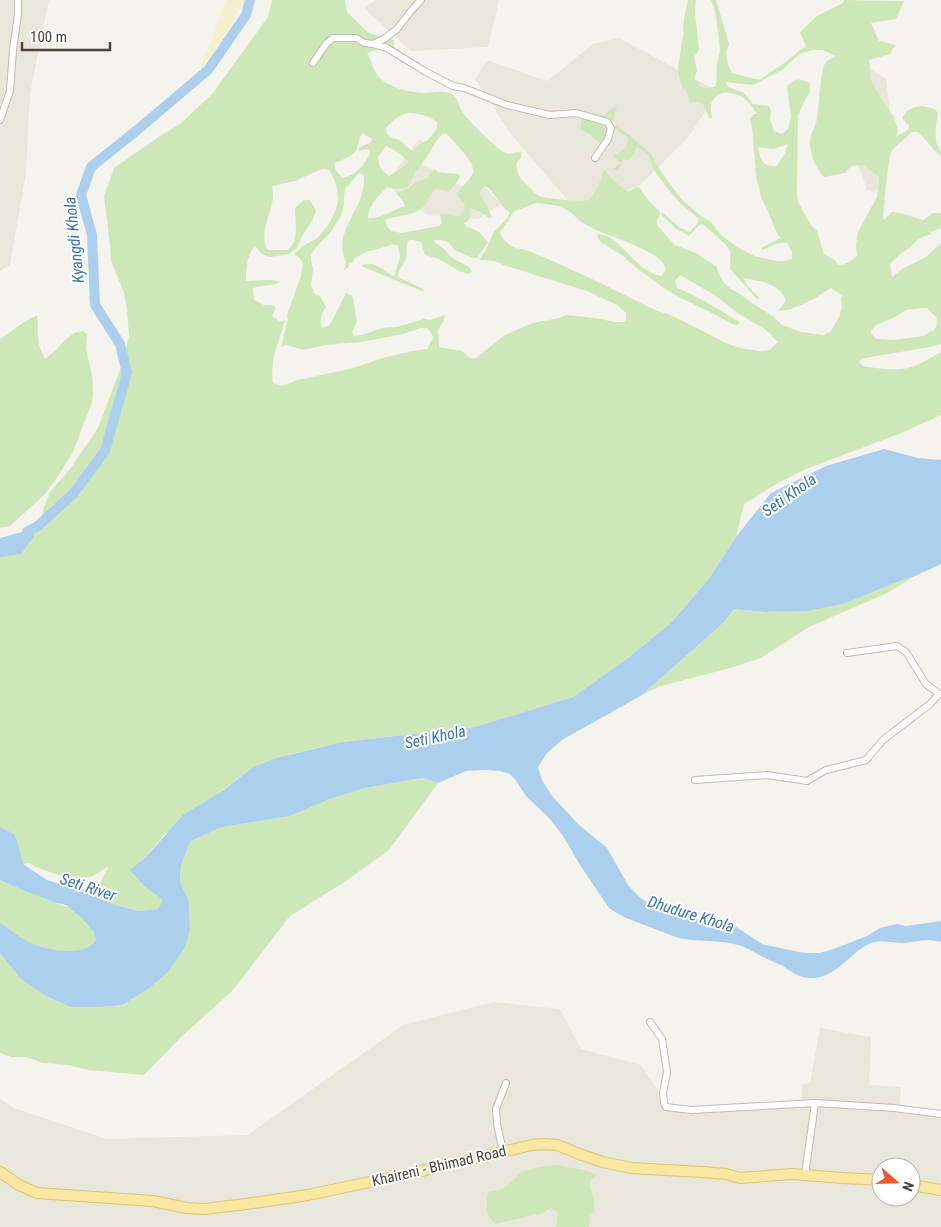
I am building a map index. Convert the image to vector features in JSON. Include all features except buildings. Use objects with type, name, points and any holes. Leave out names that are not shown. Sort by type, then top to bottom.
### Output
[{"type":"main road","name":"Khaireni - Bhimad Road","points":[[0,1172],[19,1185],[37,1193],[153,1201],[187,1208],[204,1209],[308,1195],[532,1145],[553,1144],[603,1162],[631,1168],[702,1172],[740,1178],[792,1174],[871,1179]]},
{"type":"main road","points":[[921,1187],[941,1190]]},
{"type":"street","points":[[0,120],[10,91],[18,0]]},
{"type":"street","points":[[373,44],[384,39],[397,28],[410,10],[422,0]]},
{"type":"street","points":[[313,63],[326,44],[334,38],[356,38],[365,43],[387,48],[453,86],[464,88],[507,105],[550,114],[576,114],[607,122],[611,128],[608,139],[595,158]]},
{"type":"street","points":[[695,780],[766,775],[807,781],[826,770],[866,760],[883,740],[930,704],[940,694],[926,684],[906,652],[896,646],[848,653]]},
{"type":"street","points":[[650,1022],[662,1039],[667,1072],[663,1093],[666,1107],[691,1110],[815,1103],[894,1108],[941,1114]]},
{"type":"street","points":[[503,1152],[496,1124],[496,1109],[506,1083]]},
{"type":"street","points":[[805,1175],[815,1103]]},
{"type":"shaded area","points":[[0,0],[49,0],[30,93],[26,172],[10,265],[0,271]]},
{"type":"shaded area","points":[[375,0],[499,0],[488,47],[411,51],[364,8]]},
{"type":"shaded area","points":[[619,38],[719,92],[686,140],[639,186],[602,200],[569,202],[510,133],[475,79],[487,60],[547,81],[593,44]]},
{"type":"shaded area","points":[[865,63],[873,71],[886,79],[890,113],[895,116],[896,124],[879,178],[877,191],[872,192],[867,190],[862,174],[854,159]]},
{"type":"shaded area","points":[[419,139],[432,148],[421,164],[476,193],[484,186],[501,204],[478,219],[427,215],[386,184]]},
{"type":"shaded area","points":[[493,1002],[560,1009],[581,1049],[641,1065],[672,1111],[802,1104],[802,1085],[810,1083],[820,1028],[871,1037],[869,1085],[901,1087],[899,1113],[941,1118],[941,1227],[0,1227],[0,1099],[14,1108],[107,1139],[248,1135],[403,1025]]},
{"type":"green space","points":[[272,0],[345,0],[347,12],[369,33],[394,40],[394,46],[391,48],[367,53],[376,73],[381,79],[396,88],[407,91],[424,93],[443,92],[454,96],[466,117],[498,148],[508,154],[522,152],[521,158],[517,162],[518,174],[539,196],[564,200],[590,200],[599,184],[604,169],[613,180],[628,192],[639,187],[659,211],[657,225],[675,245],[696,253],[717,267],[724,283],[731,289],[774,317],[782,325],[801,332],[824,335],[831,331],[839,317],[842,308],[841,298],[843,296],[831,288],[799,306],[778,311],[786,300],[774,286],[744,278],[746,284],[759,298],[757,299],[730,269],[731,252],[726,245],[703,224],[699,225],[689,236],[675,228],[662,216],[662,212],[679,227],[690,232],[699,219],[681,204],[668,189],[653,169],[649,155],[637,147],[630,159],[622,161],[620,167],[616,170],[613,169],[621,163],[614,156],[625,148],[629,138],[616,129],[599,143],[590,134],[580,130],[583,112],[604,116],[609,110],[617,106],[612,124],[627,133],[650,153],[682,200],[711,222],[721,235],[754,256],[777,261],[792,259],[792,252],[787,243],[777,244],[761,250],[780,238],[761,197],[756,176],[750,118],[757,114],[744,98],[733,93],[725,93],[717,95],[712,100],[712,118],[709,118],[704,105],[696,102],[690,103],[686,90],[683,88],[678,67],[688,0],[696,0],[695,12],[699,50],[694,57],[697,70],[695,78],[703,88],[716,86],[717,64],[720,51],[715,10],[711,0],[716,0],[729,44],[726,52],[732,73],[759,80],[806,47],[800,32],[817,16],[843,3],[844,0],[904,1],[896,19],[871,23],[879,41],[895,45],[890,54],[869,60],[871,80],[893,116],[898,129],[896,137],[909,129],[909,126],[902,118],[908,110],[922,106],[935,109],[938,113],[936,140],[941,156],[918,132],[912,132],[892,150],[886,184],[883,219],[892,212],[923,220],[933,213],[941,213],[941,228],[931,232],[928,229],[931,234],[918,239],[890,264],[892,277],[902,269],[926,257],[941,243],[941,344],[865,358],[859,361],[863,366],[903,369],[925,361],[941,352],[941,415],[904,432],[806,469],[778,483],[744,504],[736,537],[710,577],[672,622],[624,661],[573,697],[475,727],[342,742],[296,753],[253,767],[163,836],[146,857],[131,870],[145,887],[163,900],[158,909],[139,911],[100,899],[90,891],[101,881],[109,866],[93,876],[74,880],[35,867],[29,863],[23,864],[0,853],[0,547],[34,536],[40,528],[44,507],[50,492],[70,469],[98,428],[124,359],[129,335],[127,310],[124,293],[111,260],[104,196],[114,168],[180,124],[213,93],[268,17]],"holes":[[[812,50],[823,50],[836,56],[826,62],[822,72],[817,119],[810,142],[813,158],[824,177],[845,173],[851,166],[863,165],[879,177],[877,197],[858,232],[857,256],[844,264],[838,265],[835,260],[824,254],[817,231],[811,225],[798,202],[798,115],[810,92],[810,83],[798,80],[793,81],[787,86],[791,117],[788,129],[782,134],[774,131],[770,120],[771,111],[769,106],[753,104],[744,93],[728,87],[725,82],[753,85],[782,70],[802,53]],[[417,114],[437,122],[437,128],[433,134],[413,151],[399,140],[387,134],[386,128],[402,115]],[[363,133],[372,139],[370,143],[360,147],[358,151],[368,149],[370,153],[359,169],[351,175],[342,178],[335,169],[335,163],[353,154],[358,147]],[[446,133],[472,165],[472,175],[456,194],[465,205],[460,216],[440,214],[442,223],[439,226],[402,233],[391,231],[387,226],[385,220],[417,212],[424,206],[435,188],[449,192],[459,179],[460,175],[440,172],[434,169],[427,179],[415,182],[409,188],[396,193],[405,206],[382,216],[368,218],[372,204],[387,187],[395,189],[408,187],[416,171],[442,134]],[[788,144],[777,166],[765,164],[760,156],[758,147],[774,149]],[[386,146],[401,154],[409,162],[389,176],[382,170],[378,157]],[[322,169],[329,170],[333,176],[338,195],[336,209],[323,231],[316,239],[304,245],[294,255],[299,257],[303,263],[301,276],[287,315],[288,319],[281,347],[286,345],[304,350],[325,345],[361,342],[427,328],[433,338],[427,349],[386,357],[353,368],[298,380],[281,386],[273,383],[274,355],[285,320],[280,322],[272,316],[276,308],[273,305],[264,305],[254,300],[253,288],[281,282],[268,280],[246,281],[249,258],[255,246],[262,254],[270,257],[289,254],[297,248],[316,211],[310,200],[304,200],[295,208],[296,229],[294,242],[288,250],[268,250],[264,238],[273,198],[272,186],[295,181]],[[359,173],[364,175],[361,196],[343,239],[343,254],[346,262],[344,270],[348,268],[349,263],[353,262],[355,258],[366,252],[393,244],[398,246],[400,257],[394,276],[378,266],[369,264],[361,266],[424,292],[423,289],[398,277],[399,270],[406,258],[408,242],[409,240],[414,240],[421,242],[425,255],[439,259],[459,271],[469,274],[472,271],[466,265],[451,257],[434,240],[448,242],[455,250],[477,258],[488,242],[479,232],[466,226],[464,223],[470,217],[470,208],[481,212],[489,218],[492,217],[483,198],[479,194],[484,186],[489,188],[510,213],[506,220],[494,231],[486,250],[479,260],[495,261],[587,291],[617,305],[626,313],[626,321],[615,322],[566,315],[533,323],[505,335],[476,358],[470,358],[462,351],[439,347],[438,330],[445,315],[354,336],[352,332],[357,321],[354,303],[352,296],[346,293],[331,323],[322,328],[321,318],[326,307],[320,296],[315,294],[311,285],[313,269],[311,255],[330,233],[341,216],[345,189]],[[536,203],[553,205],[569,211],[593,228],[654,255],[662,262],[666,269],[662,276],[653,274],[645,269],[614,240],[598,234],[597,237],[601,242],[675,295],[732,324],[737,325],[740,322],[677,288],[675,281],[680,275],[716,296],[739,314],[765,329],[778,342],[770,350],[760,351],[740,348],[726,343],[673,316],[655,310],[590,278],[526,250],[516,248],[503,239],[500,232],[513,212]],[[922,308],[927,308],[937,318],[937,325],[934,330],[923,336],[892,340],[876,339],[870,332],[876,325],[906,310]]]},
{"type":"green space","points":[[37,315],[39,342],[45,359],[74,333],[83,331],[87,334],[86,349],[92,375],[92,402],[73,452],[55,481],[44,495],[10,526],[0,528],[0,339]]},
{"type":"green space","points":[[915,576],[887,593],[809,627],[761,658],[661,686],[642,695],[723,623],[734,609],[764,612],[808,611],[844,604]]},
{"type":"green space","points":[[423,778],[438,783],[389,850],[346,881],[290,916],[232,991],[181,1037],[144,1075],[88,1070],[68,1065],[43,1063],[26,1057],[12,1057],[0,1053],[0,953],[46,996],[70,1007],[122,1005],[190,930],[189,901],[180,882],[181,865],[191,841],[222,827],[290,816],[330,799],[365,788]]},
{"type":"green space","points":[[0,880],[56,903],[105,918],[94,985],[0,925]]},
{"type":"green space","points":[[556,1165],[597,1174],[591,1180],[590,1188],[595,1211],[590,1216],[589,1227],[556,1227],[558,1213],[551,1207],[543,1213],[495,1224],[492,1221],[487,1209],[488,1192],[505,1188],[518,1175],[527,1170],[541,1166]]},
{"type":"sand","points":[[226,0],[244,0],[225,34],[200,71]]},
{"type":"water","name":"Seti Khola","points":[[884,449],[918,458],[941,460],[941,564],[844,604],[808,611],[764,612],[734,609],[723,623],[642,695],[562,740],[547,753],[538,767],[542,780],[552,796],[578,824],[607,848],[628,885],[639,897],[661,910],[688,918],[719,921],[733,925],[762,944],[799,952],[819,953],[831,950],[867,936],[880,928],[897,924],[906,926],[941,921],[941,942],[926,940],[903,943],[882,941],[869,944],[829,974],[822,977],[805,978],[738,945],[673,936],[626,918],[609,908],[563,836],[550,819],[526,796],[515,779],[510,774],[486,770],[466,771],[438,783],[423,778],[365,788],[330,799],[290,816],[222,827],[191,841],[181,865],[180,882],[189,901],[190,930],[185,947],[169,971],[148,989],[122,1005],[70,1007],[46,996],[21,979],[0,953],[0,923],[29,942],[48,949],[76,951],[84,949],[96,940],[94,932],[82,918],[66,905],[56,903],[0,880],[0,827],[14,834],[23,864],[47,880],[68,887],[90,891],[100,899],[119,906],[139,911],[158,909],[163,900],[145,887],[130,870],[146,857],[183,815],[224,790],[253,767],[277,758],[342,742],[475,727],[573,697],[624,661],[672,622],[710,577],[736,537],[771,493],[826,466]]},
{"type":"water","points":[[38,526],[34,536],[21,554],[0,557],[0,538]]},
{"type":"waterway","name":"Kyangdi Khola","points":[[27,532],[38,526],[73,494],[105,451],[127,373],[120,344],[95,305],[92,235],[81,195],[91,167],[208,70],[246,15],[250,0]]},
{"type":"water label","name":"Seti River","points":[[88,887]]},
{"type":"water label","name":"Dhudure Khola","points":[[691,914]]}]
